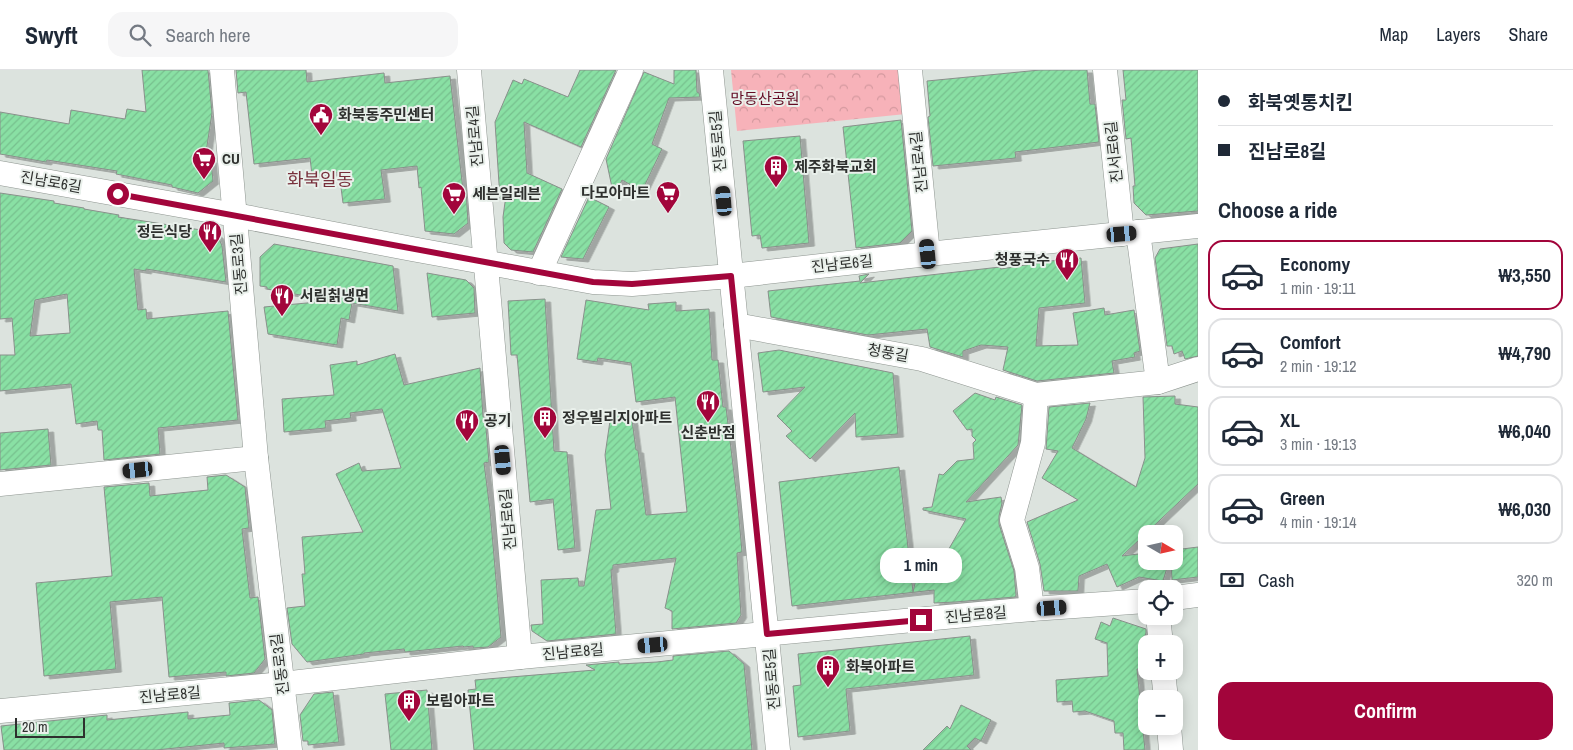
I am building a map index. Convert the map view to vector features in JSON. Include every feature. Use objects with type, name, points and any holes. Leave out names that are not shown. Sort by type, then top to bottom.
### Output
[{"type":"street","name":"진동로3길","points":[[222,70],[256,458],[290,750]]},
{"type":"street","name":"진남로4길","points":[[469,70],[486,262]]},
{"type":"street","points":[[539,273],[631,70]]},
{"type":"street","name":"진동로5길","points":[[711,70],[778,750]]},
{"type":"street","name":"진남로4길","points":[[910,70],[928,254]]},
{"type":"street","name":"진서로6길","points":[[1106,70],[1130,233],[1158,382]]},
{"type":"street","name":"진남로6길","points":[[0,173],[235,215],[539,273],[593,282],[632,284],[731,276],[1198,226]]},
{"type":"street","name":"진남로6길","points":[[486,262],[520,657]]},
{"type":"street","name":"청풍길","points":[[736,325],[922,359],[1036,395],[1158,382],[1198,369]]},
{"type":"street","points":[[1032,609],[1027,568],[1012,520],[1034,443],[1036,395]]},
{"type":"street","points":[[0,484],[256,458]]},
{"type":"street","points":[[1183,597],[1198,595]]},
{"type":"street","name":"진남로8길","points":[[0,711],[282,684],[520,657],[1032,609],[1138,602]]},
{"type":"street","points":[[1170,735],[1171,750]]},
{"type":"green space","name":"망동산공원","points":[[731,70],[902,70],[906,114],[737,131]]},
{"type":"building","points":[[142,70],[208,70],[212,113],[205,159],[211,160],[213,181],[198,193],[172,187],[172,185],[116,174],[117,171],[0,154],[0,112],[69,124],[71,110],[125,119],[127,109],[146,112]]},
{"type":"building","points":[[236,70],[306,70],[307,82],[384,73],[385,83],[450,76],[463,190],[466,189],[468,223],[454,234],[425,231],[417,166],[381,170],[385,199],[343,203],[339,172],[312,175],[310,158],[254,164],[246,92],[238,93]]},
{"type":"building","points":[[580,70],[616,70],[581,147],[524,122],[527,173],[562,189],[533,252],[511,250],[504,243],[503,217],[506,195],[500,199],[495,122],[513,80],[522,84],[524,79],[568,97]]},
{"type":"building","points":[[674,70],[696,70],[697,92],[700,97],[669,98],[652,144],[662,149],[642,191],[622,180],[614,197],[606,159],[644,72],[674,84]]},
{"type":"building","points":[[1040,70],[1087,70],[1090,104],[1095,104],[1099,142],[1015,152],[1016,158],[933,166],[928,117],[930,116],[927,81]]},
{"type":"building","points":[[1123,70],[1198,70],[1198,211],[1146,215],[1134,203],[1133,186],[1135,186],[1131,138],[1126,139],[1122,100],[1126,100]]},
{"type":"building","points":[[901,120],[912,231],[900,243],[856,248],[843,127]]},
{"type":"building","name":"제주화북교회","points":[[800,136],[809,243],[762,248],[760,235],[752,236],[743,141]]},
{"type":"building","points":[[0,193],[54,201],[54,203],[119,215],[118,217],[214,232],[222,246],[226,282],[146,269],[146,271],[134,269],[138,310],[146,309],[147,319],[228,311],[238,420],[158,428],[160,454],[104,460],[102,430],[98,430],[97,421],[76,424],[71,384],[0,391],[0,355],[15,355],[12,318],[0,319]],"holes":[[[67,294],[70,333],[30,336],[35,300]]]},
{"type":"building","points":[[589,197],[609,207],[583,259],[561,257]]},
{"type":"building","points":[[274,244],[393,266],[398,311],[352,303],[349,320],[341,318],[337,345],[268,334],[264,307],[328,301],[260,286],[260,257]]},
{"type":"building","points":[[1198,244],[1198,356],[1185,359],[1182,351],[1174,354],[1172,346],[1167,346],[1155,258],[1160,249]]},
{"type":"building","points":[[1081,258],[1085,303],[1039,308],[1036,346],[1078,345],[1073,313],[1104,308],[1105,315],[1134,310],[1140,351],[1134,353],[1135,357],[1112,361],[1114,373],[1037,381],[1003,370],[1008,347],[981,345],[963,351],[963,357],[930,347],[927,329],[868,335],[771,317],[768,291],[860,281],[859,276],[869,274],[860,283],[1000,267],[1001,269]]},
{"type":"building","points":[[427,273],[466,280],[474,288],[475,313],[432,317]]},
{"type":"building","points":[[545,299],[554,451],[567,452],[575,548],[558,550],[553,499],[530,502],[517,355],[511,355],[508,301]]},
{"type":"building","points":[[586,300],[649,310],[648,304],[676,302],[676,311],[709,309],[712,360],[718,360],[723,407],[726,407],[742,552],[737,553],[741,615],[736,623],[672,629],[672,611],[665,608],[676,558],[613,565],[611,570],[616,634],[547,641],[532,631],[531,625],[543,624],[541,580],[578,578],[579,586],[584,586],[596,510],[611,509],[605,455],[611,414],[631,412],[646,515],[687,512],[675,397],[636,402],[631,363],[598,358],[597,362],[577,359]]},
{"type":"building","points":[[779,350],[893,373],[898,434],[856,437],[855,413],[810,459],[786,436],[792,431],[777,416],[805,387],[763,392],[758,353]]},
{"type":"building","points":[[395,354],[404,385],[480,368],[483,417],[485,417],[489,462],[484,463],[501,637],[488,647],[473,648],[473,646],[463,646],[405,652],[404,649],[307,662],[292,644],[287,608],[305,606],[302,574],[305,574],[302,537],[363,532],[336,474],[359,463],[362,471],[401,468],[382,409],[350,413],[351,418],[325,421],[326,428],[284,432],[282,399],[334,395],[330,365],[357,361],[357,365]]},
{"type":"building","points":[[975,393],[995,400],[996,397],[1022,405],[1018,445],[966,502],[1001,497],[999,524],[1014,571],[1015,597],[934,603],[934,590],[792,606],[779,482],[899,467],[913,592],[922,553],[946,554],[966,519],[923,510],[923,508],[932,507],[939,474],[943,475],[957,461],[974,459],[973,443],[976,440],[972,436],[972,429],[967,430],[953,411]]},
{"type":"building","points":[[1175,396],[1175,404],[1198,407],[1198,484],[1155,525],[1138,525],[1138,541],[1122,556],[1138,554],[1138,570],[1166,570],[1163,580],[1139,577],[1117,587],[1107,564],[1079,576],[1078,591],[1044,591],[1040,564],[1027,522],[1078,500],[1042,478],[1058,451],[1046,449],[1049,407],[1090,403],[1086,419],[1072,448],[1136,487],[1145,458],[1143,397]]},
{"type":"building","points":[[48,429],[51,465],[0,470],[0,433]]},
{"type":"building","points":[[226,475],[245,487],[249,528],[242,529],[250,598],[258,597],[265,659],[254,673],[226,676],[226,672],[169,677],[162,597],[110,602],[116,669],[44,676],[36,583],[112,576],[104,487],[149,483],[150,496],[208,490],[207,477]]},
{"type":"building","points":[[1198,547],[1198,577],[1172,580],[1171,570],[1183,570],[1183,549]]},
{"type":"building","points":[[1113,618],[1146,629],[1145,635],[1138,635],[1137,669],[1139,690],[1138,735],[1144,735],[1145,750],[1124,750],[1123,733],[1115,733],[1114,721],[1085,711],[1073,712],[1072,701],[1057,702],[1056,680],[1108,676],[1107,643],[1095,639],[1101,622],[1110,626]]},
{"type":"building","name":"화북아파트","points":[[970,636],[974,675],[846,689],[850,731],[798,737],[793,686],[801,685],[798,654]]},
{"type":"building","points":[[729,651],[744,664],[752,750],[474,750],[468,690],[476,689],[475,680],[595,670],[586,665],[619,662],[619,664],[657,662],[673,660],[673,656]]},
{"type":"building","name":"보림아파트","points":[[427,690],[432,750],[391,750],[385,694]]},
{"type":"building","points":[[333,692],[339,742],[308,745],[308,741],[303,741],[300,715],[314,694]]},
{"type":"building","points":[[259,700],[272,710],[275,744],[224,748],[224,743],[156,750],[4,750],[1,726],[107,715],[107,720],[188,712],[188,719],[230,715],[229,703]]},
{"type":"building","points":[[961,705],[991,720],[981,741],[975,738],[967,746],[971,750],[923,750],[947,726],[950,729]]},
{"type":"place","name":"화북동주민센터","points":[[321,136]]},
{"type":"place","name":"CU","points":[[204,180]]},
{"type":"place","name":"제주화북교회","points":[[776,188]]},
{"type":"place","name":"다모아마트","points":[[668,214]]},
{"type":"place","name":"세븐일레븐","points":[[454,215]]},
{"type":"place","name":"정든식당","points":[[210,253]]},
{"type":"place","name":"청풍국수","points":[[1067,281]]},
{"type":"place","name":"서림칡냉면","points":[[282,317]]},
{"type":"place","name":"신춘반점","points":[[708,423]]},
{"type":"place","name":"정우빌리지아파트","points":[[545,439]]},
{"type":"place","name":"공기","points":[[467,442]]},
{"type":"place","name":"화북아파트","points":[[828,688]]},
{"type":"place","name":"보림아파트","points":[[409,722]]},
{"type":"district","name":"화북일동","points":[[320,180]]},
{"type":"route","points":[[118,194],[412,250],[593,282],[632,284],[676,282],[731,276],[767,634],[921,620]]}]
